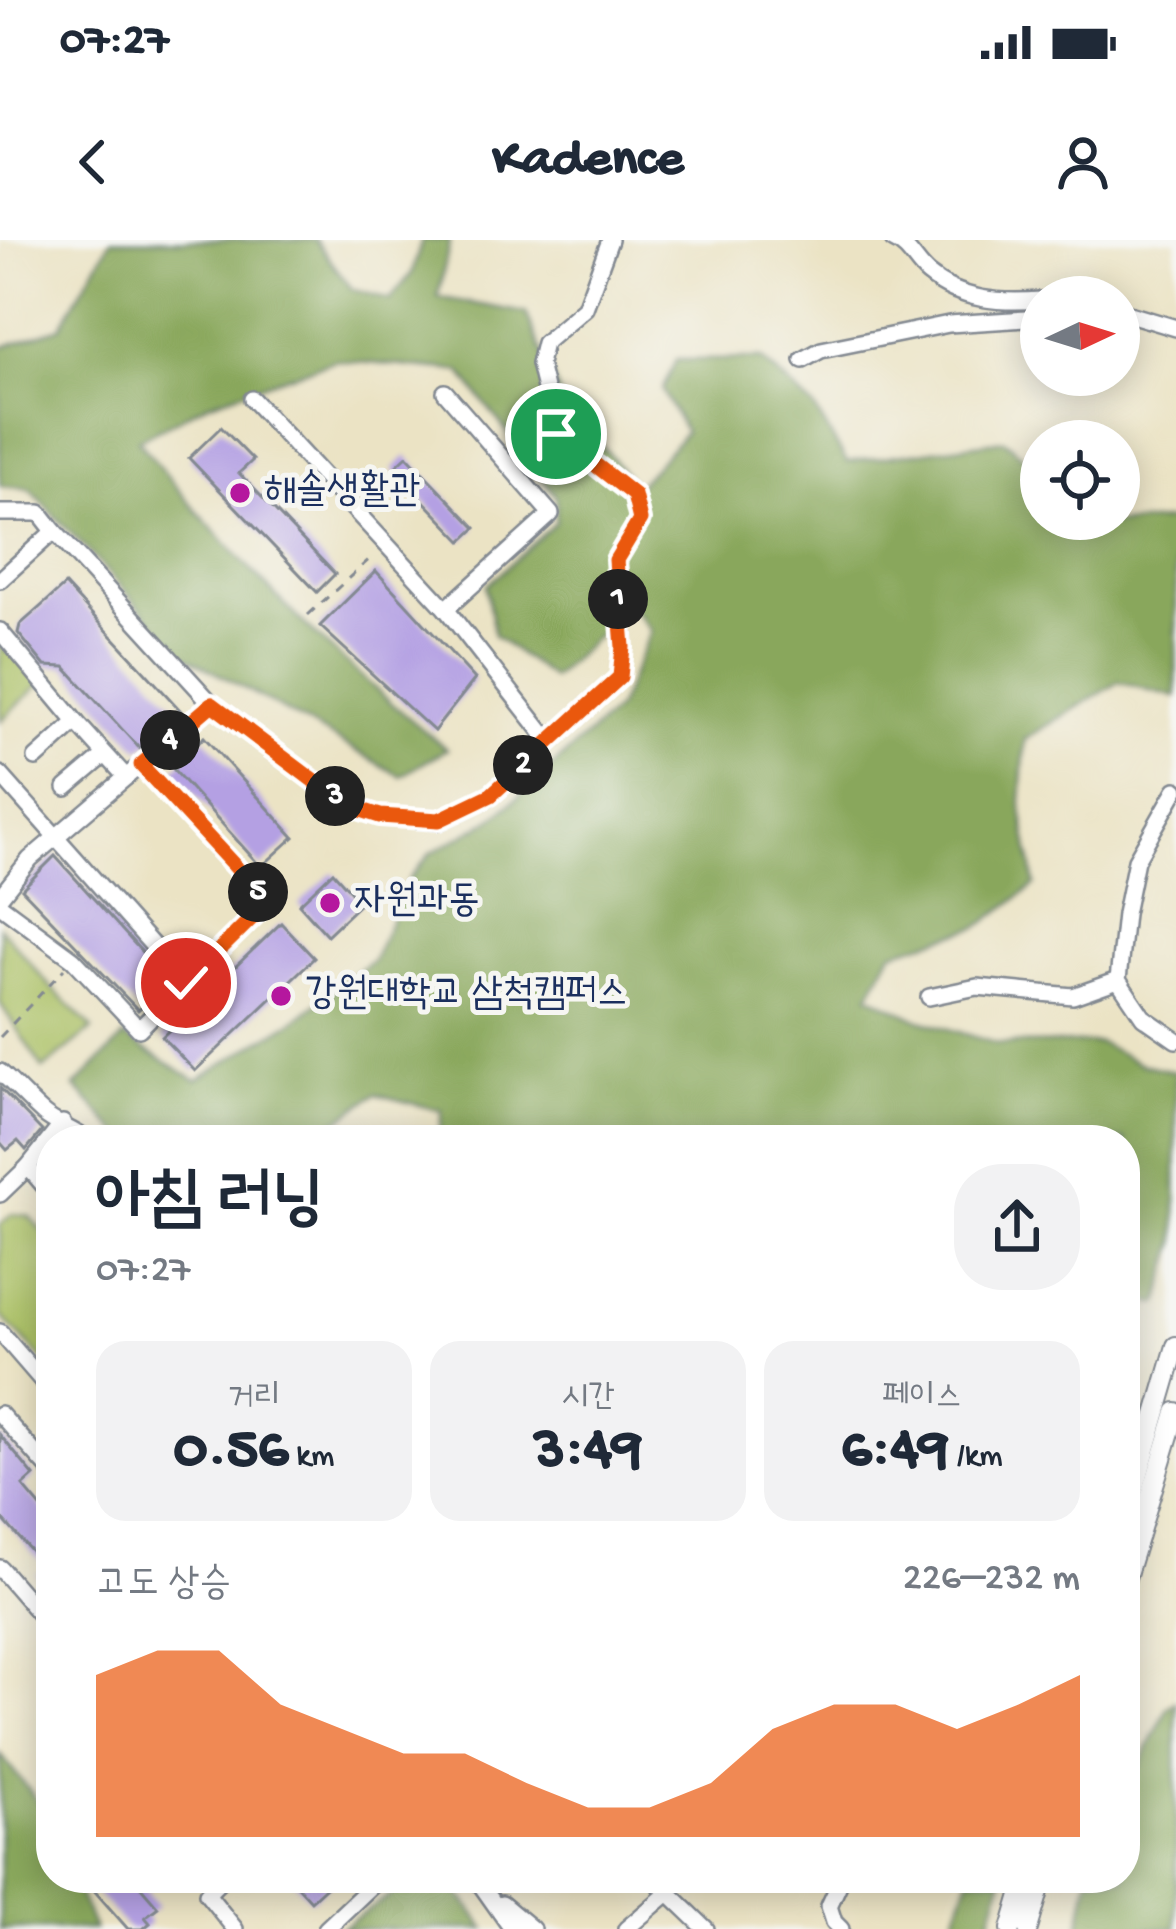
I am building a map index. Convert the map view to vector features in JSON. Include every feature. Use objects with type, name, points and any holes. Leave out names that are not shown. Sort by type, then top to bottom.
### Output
[{"type":"main road","points":[[1140,1470],[1176,1346]]},
{"type":"main road","points":[[1140,1531],[1176,1412]]},
{"type":"main road","points":[[1011,1929],[1022,1893]]},
{"type":"main road","points":[[1028,1929],[1040,1893]]},
{"type":"main road","points":[[1044,1929],[1045,1893]]},
{"type":"street","points":[[0,513],[40,513],[212,704],[346,805],[380,816],[439,820],[491,795],[620,677],[623,647],[616,560],[640,520],[634,495],[556,434],[539,364],[544,343],[585,308],[610,240]]},
{"type":"street","points":[[893,240],[904,244],[924,271],[948,288],[984,301],[1020,300]]},
{"type":"street","points":[[1140,317],[1176,328]]},
{"type":"street","points":[[803,360],[821,350],[949,324],[1020,319]]},
{"type":"street","points":[[445,392],[551,514],[446,609]]},
{"type":"street","points":[[252,398],[446,609],[549,741]]},
{"type":"street","points":[[0,580],[54,531]]},
{"type":"street","points":[[0,631],[126,777]]},
{"type":"street","points":[[141,765],[268,902],[139,1029],[73,959],[0,901],[30,859],[212,704]]},
{"type":"street","points":[[36,758],[76,722]]},
{"type":"street","points":[[66,788],[106,755]]},
{"type":"street","points":[[0,774],[186,983]]},
{"type":"street","points":[[1176,790],[1136,860],[1118,980],[1143,1017],[1176,1040]]},
{"type":"street","points":[[929,997],[977,986],[1073,996],[1118,980]]},
{"type":"street","points":[[0,1072],[42,1112],[66,1125]]},
{"type":"street","points":[[0,1193],[36,1157]]},
{"type":"street","points":[[28,1167],[36,1176]]},
{"type":"street","points":[[0,1332],[36,1374]]},
{"type":"street","points":[[0,1414],[36,1454]]},
{"type":"street","points":[[0,1568],[36,1610]]},
{"type":"street","points":[[208,1893],[235,1929]]},
{"type":"street","points":[[326,1929],[364,1893]]},
{"type":"street","points":[[626,1929],[667,1893]]},
{"type":"street","points":[[669,1893],[706,1929]]},
{"type":"street","points":[[835,1893],[829,1906],[842,1929]]},
{"type":"street","points":[[489,1894],[512,1929]]},
{"type":"street","points":[[489,1894],[532,1929]]},
{"type":"path","points":[[308,615],[384,545]]},
{"type":"path","points":[[0,1037],[73,959]]},
{"type":"green space","points":[[111,240],[315,240],[352,289],[390,300],[412,273],[422,240],[450,240],[438,297],[526,313],[574,429],[605,449],[636,487],[685,432],[662,390],[676,360],[761,359],[814,408],[847,462],[1004,440],[1020,454],[1020,540],[1140,540],[1140,523],[1176,520],[1176,697],[1119,682],[1025,739],[1021,803],[1035,885],[979,927],[892,952],[869,995],[920,1020],[998,1044],[1099,1043],[1142,1064],[1176,1072],[1176,1243],[1159,1304],[1140,1301],[1140,1125],[441,1125],[442,1111],[376,1094],[331,1125],[111,1125],[75,1087],[124,1037],[196,1080],[298,1018],[373,960],[409,879],[431,853],[494,818],[617,709],[651,631],[631,605],[552,678],[494,636],[486,586],[556,522],[556,496],[460,371],[335,360],[211,402],[138,440],[284,604],[447,749],[401,776],[183,654],[30,489],[0,486],[0,348],[60,327]]},
{"type":"green space","points":[[0,627],[46,679],[0,721]]},
{"type":"green space","points":[[0,927],[93,1029],[43,1069],[0,1003]]},
{"type":"green space","points":[[12,1214],[29,1216],[36,1224],[36,1352],[0,1315],[0,1225]]},
{"type":"green space","points":[[1176,1702],[1176,1929],[1079,1929],[1086,1893],[1140,1893],[1140,1765],[1168,1707]]},
{"type":"green space","points":[[0,1754],[36,1799],[36,1893],[78,1893],[94,1929],[0,1929]]},
{"type":"green space","points":[[394,1893],[459,1893],[486,1929],[339,1929]]},
{"type":"green space","points":[[964,1893],[999,1893],[988,1929],[951,1929]]},
{"type":"building","name":"해솔생활관","points":[[221,427],[253,460],[239,473],[335,574],[317,592],[189,458]]},
{"type":"building","points":[[407,456],[476,528],[462,541],[393,469]]},
{"type":"building","points":[[376,571],[475,679],[434,731],[320,626]]},
{"type":"building","points":[[65,585],[183,713],[140,749],[65,667],[45,666],[18,633],[20,625]]},
{"type":"building","points":[[204,737],[294,837],[261,867],[174,770]]},
{"type":"building","points":[[55,856],[169,982],[138,1010],[22,889]]},
{"type":"building","name":"자원과동","points":[[333,872],[361,903],[327,935],[299,904]]},
{"type":"building","points":[[281,923],[314,958],[195,1071],[162,1037]]},
{"type":"building","points":[[0,1088],[36,1125],[36,1138],[26,1150],[18,1141],[7,1150],[0,1142]]},
{"type":"building","points":[[0,1435],[34,1476],[23,1486],[36,1501],[36,1557],[0,1516]]},
{"type":"building","points":[[96,1893],[146,1893],[158,1907],[145,1917],[150,1923],[143,1929],[128,1929]]},
{"type":"place","name":"해솔생활관","points":[[240,493]]},
{"type":"place","name":"자원과동","points":[[330,903]]},
{"type":"place","name":"강원대학교 삼척캠퍼스","points":[[281,996]]},
{"type":"route","points":[[186,983],[268,902],[141,765],[212,704],[346,805],[380,816],[439,820],[491,795],[620,677],[623,647],[616,560],[640,520],[634,495],[556,434]]}]
